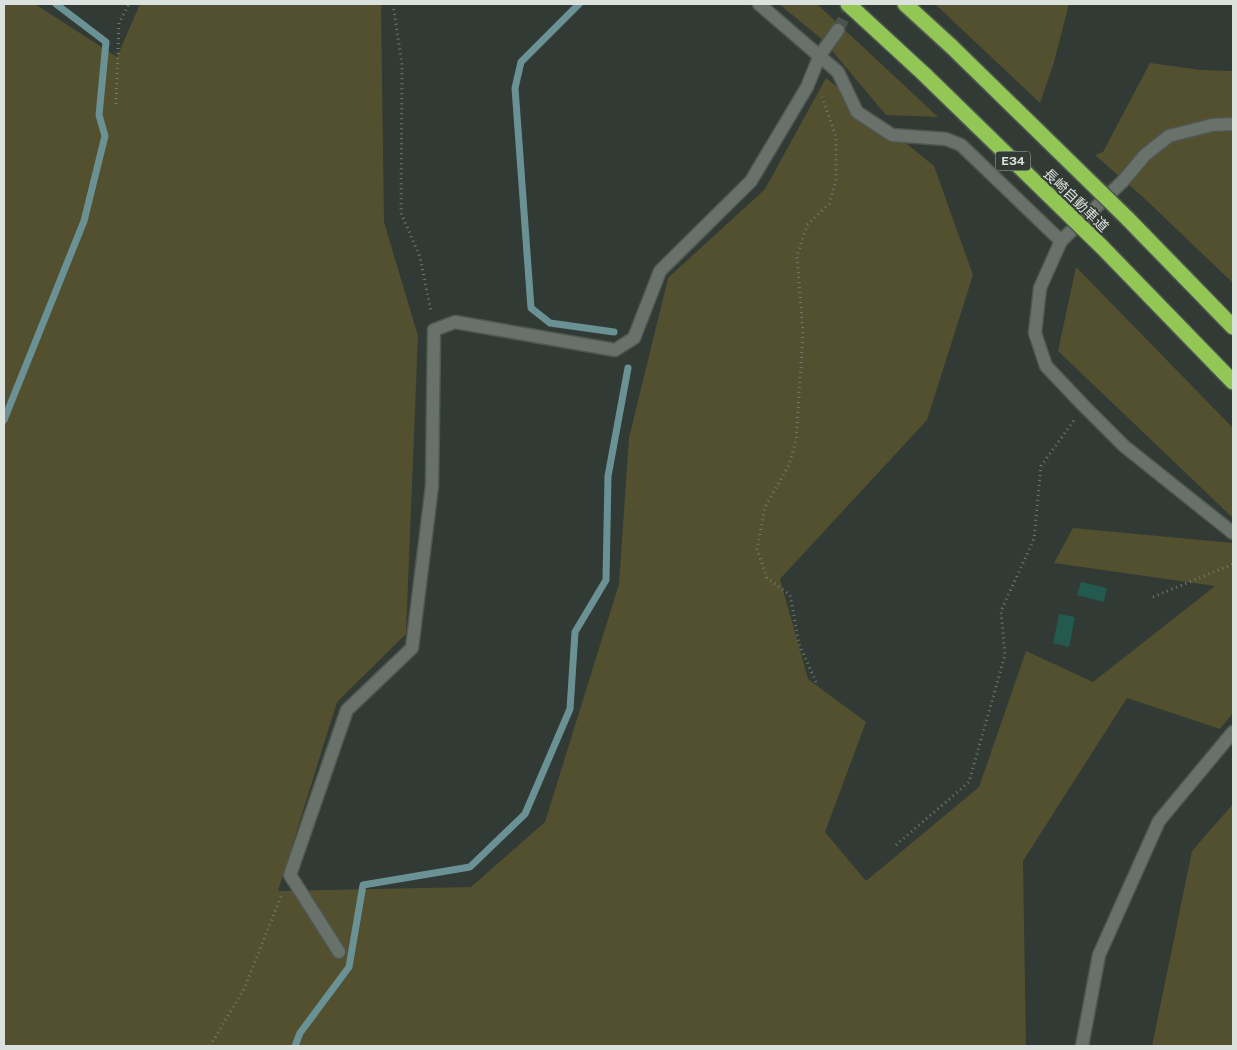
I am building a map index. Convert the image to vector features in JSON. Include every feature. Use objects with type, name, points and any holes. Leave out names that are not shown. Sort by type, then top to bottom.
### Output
[{"type":"highway","name":"長崎自動車道","points":[[848,4],[924,74],[1102,248],[1233,382]]},
{"type":"highway","name":"長崎自動車道","points":[[904,4],[952,46],[1127,218],[1233,327]]},
{"type":"street","points":[[759,4],[838,72],[857,112],[892,135],[946,139],[962,145],[1061,241]]},
{"type":"street","points":[[339,952],[290,875],[347,710],[412,648],[432,486],[434,330],[455,322],[615,350],[634,338],[660,271],[751,181],[807,87],[820,55],[838,30]]},
{"type":"street","points":[[1233,124],[1212,125],[1169,136],[1145,155],[1123,181],[1061,241],[1040,288],[1035,333],[1046,366],[1084,406],[1124,446],[1233,533]]},
{"type":"street","points":[[1082,1046],[1099,955],[1159,821],[1233,732]]},
{"type":"path","points":[[116,104],[119,23],[129,4]]},
{"type":"path","points":[[393,4],[402,65],[401,213],[420,257],[434,330]]},
{"type":"path","points":[[816,682],[799,644],[790,595],[767,578],[757,549],[766,507],[789,465],[796,440],[803,334],[797,256],[807,225],[829,204],[836,180],[836,137],[819,89]]},
{"type":"path","points":[[896,845],[969,782],[1005,655],[1001,611],[1034,539],[1041,466],[1084,406]]},
{"type":"path","points":[[1153,597],[1233,564]]},
{"type":"path","points":[[210,1046],[244,989],[290,875]]},
{"type":"shaded area","points":[[4,4],[35,4],[117,57],[140,4],[381,4],[384,222],[418,336],[406,634],[337,702],[278,891],[471,887],[545,822],[619,584],[629,438],[668,278],[765,189],[826,78],[934,166],[973,275],[927,420],[780,579],[808,679],[866,722],[825,832],[866,881],[979,787],[1026,651],[1093,682],[1215,586],[1054,563],[1073,528],[1233,543],[1233,713],[1220,729],[1127,698],[1023,861],[1026,1046],[4,1046]]},
{"type":"shaded area","points":[[779,4],[817,4],[938,117],[886,115],[824,41]]},
{"type":"shaded area","points":[[935,4],[1069,4],[1054,62],[1040,103]]},
{"type":"shaded area","points":[[1150,63],[1201,70],[1233,71],[1233,283],[1145,199],[1095,155],[1103,152]]},
{"type":"shaded area","points":[[1076,267],[1233,428],[1233,518],[1058,351]]},
{"type":"shaded area","points":[[1233,804],[1233,1046],[1152,1046],[1192,851]]},
{"type":"building","points":[[1081,582],[1107,588],[1104,602],[1077,595]]},
{"type":"building","points":[[1059,614],[1075,617],[1069,647],[1053,643]]},
{"type":"waterway","points":[[4,420],[84,221],[105,136],[99,115],[106,42],[56,4]]},
{"type":"waterway","points":[[579,4],[521,62],[515,88],[531,308],[550,323],[614,332]]},
{"type":"waterway","points":[[295,1046],[300,1033],[349,967],[363,885],[470,867],[525,814],[570,709],[575,632],[606,580],[608,476],[628,368]]},
{"type":"tunnel","points":[[838,30],[851,4]]}]
